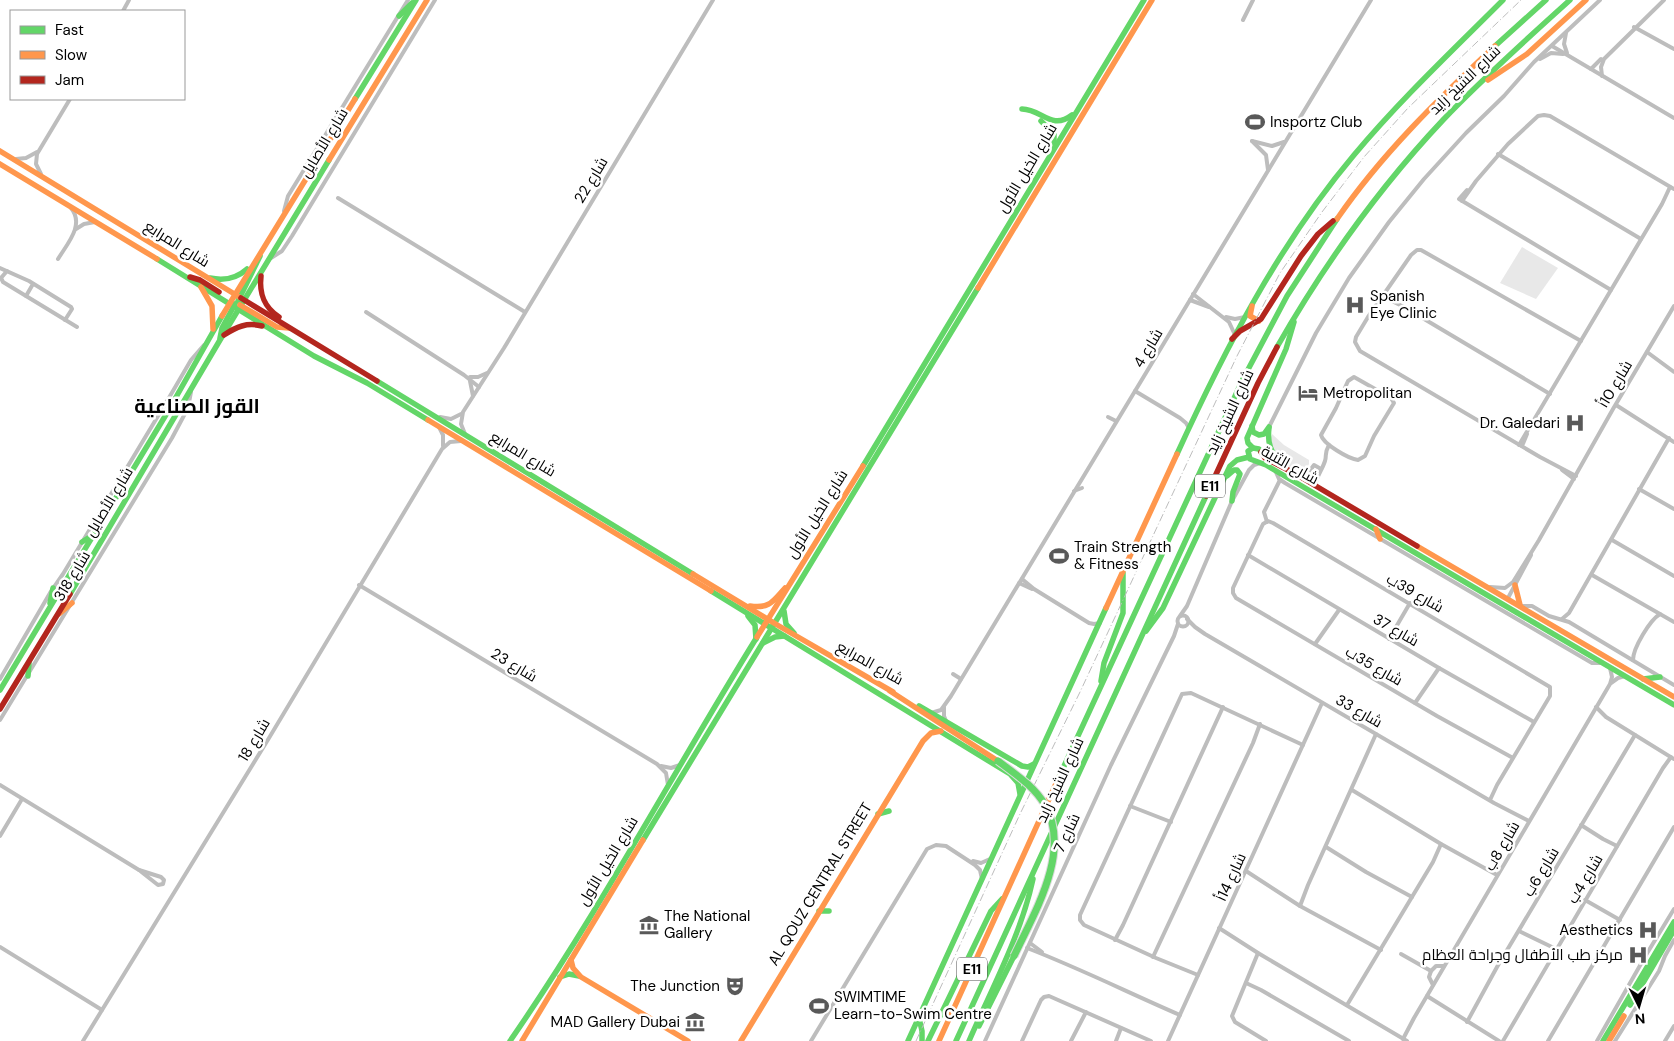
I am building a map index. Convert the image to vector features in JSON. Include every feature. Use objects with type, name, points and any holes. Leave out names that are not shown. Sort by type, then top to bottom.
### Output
[{"type":"main road","points":[[399,16],[415,0]]},
{"type":"main road","name":"شارع الأصايل","points":[[0,709],[191,392],[221,338],[261,251],[415,0]]},
{"type":"main road","name":"شارع الأصايل","points":[[0,690],[167,413],[213,331],[263,272],[427,0]]},
{"type":"main road","name":"شارع الخيل الأول","points":[[522,1041],[770,624],[789,586],[1144,0]]},
{"type":"main road","name":"شارع الخيل الأول","points":[[770,624],[784,609],[1152,0]]},
{"type":"main road","points":[[908,1041],[1193,418],[1245,316],[1316,204],[1353,156],[1402,100],[1503,0]]},
{"type":"main road","name":"شارع الشيخ زايد","points":[[939,1041],[1250,364],[1294,284],[1338,218],[1373,173],[1429,109],[1469,69],[1546,0]]},
{"type":"main road","name":"شارع الشيخ زايد","points":[[956,1041],[1258,383],[1295,316],[1336,252],[1380,193],[1426,138],[1480,83],[1570,0]]},
{"type":"main road","points":[[1480,83],[1510,66],[1586,0]]},
{"type":"main road","points":[[1022,109],[1027,109],[1051,121],[1059,122],[1067,119],[1079,108]]},
{"type":"main road","points":[[1041,121],[1054,134],[1054,150]]},
{"type":"main road","name":"شارع المرابع","points":[[0,151],[203,276],[271,330],[314,356],[360,379],[439,426],[465,438]]},
{"type":"main road","name":"شارع المرابع","points":[[0,164],[198,284],[289,328],[770,624],[799,638],[1020,765]]},
{"type":"main road","points":[[1233,337],[1259,321],[1302,256],[1323,230],[1338,218]]},
{"type":"main road","points":[[203,276],[219,280],[234,278],[244,272],[261,251]]},
{"type":"main road","points":[[263,272],[260,286],[264,302],[270,311],[284,321],[289,328]]},
{"type":"main road","points":[[186,277],[197,278],[237,302]]},
{"type":"main road","points":[[198,284],[208,296],[213,306],[213,331]]},
{"type":"main road","points":[[1252,306],[1250,316],[1259,321]]},
{"type":"main road","points":[[1252,448],[1247,440],[1286,349],[1295,316]]},
{"type":"main road","points":[[221,338],[236,327],[246,324],[257,324],[271,330]]},
{"type":"main road","points":[[1252,426],[1253,432],[1258,436],[1264,434],[1269,427]]},
{"type":"main road","points":[[1269,427],[1269,448],[1284,468]]},
{"type":"main road","name":"شارع الثنية","points":[[1674,697],[1508,598],[1265,458],[1259,448],[1252,448],[1248,452],[1248,457],[1252,460],[1275,470],[1674,705]]},
{"type":"main road","points":[[1142,635],[1160,613],[1232,463],[1248,457]]},
{"type":"main road","points":[[1224,481],[1232,470],[1240,473],[1240,478],[1233,492],[1232,501]]},
{"type":"main road","points":[[1376,529],[1380,539]]},
{"type":"main road","points":[[82,542],[95,534]]},
{"type":"main road","points":[[1406,554],[1416,553]]},
{"type":"main road","points":[[1101,685],[1102,668],[1123,615],[1124,603],[1121,587],[1123,573]]},
{"type":"main road","points":[[1466,583],[1474,584],[1504,601],[1508,598]]},
{"type":"main road","points":[[1515,585],[1521,606]]},
{"type":"main road","points":[[785,636],[759,642],[755,625],[745,609],[767,606],[789,586]]},
{"type":"main road","points":[[50,608],[53,588]]},
{"type":"main road","points":[[56,616],[72,603]]},
{"type":"main road","points":[[784,609],[786,624],[799,638]]},
{"type":"main road","name":"شارع المرابع","points":[[770,624],[785,636],[1010,774]]},
{"type":"main road","name":"شارع الخيل الأول","points":[[510,1041],[541,996],[681,764],[759,642]]},
{"type":"main road","points":[[1577,648],[1579,644],[1589,650],[1596,651]]},
{"type":"main road","points":[[28,676],[30,660]]},
{"type":"main road","points":[[0,680],[10,675]]},
{"type":"main road","points":[[1643,679],[1660,677]]},
{"type":"main road","points":[[890,691],[1020,774],[1038,794],[1050,818],[1055,837],[1054,857],[1049,877],[986,1014],[969,1041]]},
{"type":"main road","points":[[921,719],[926,727],[923,741]]},
{"type":"main road","name":"AL QOUZ CENTRAL STREET","points":[[742,1041],[786,975],[819,911],[923,741],[931,733],[940,731]]},
{"type":"main road","points":[[1010,774],[1018,773],[1021,768],[1020,765],[1028,767],[1036,762]]},
{"type":"main road","points":[[1010,774],[1018,783],[1020,796]]},
{"type":"main road","points":[[878,814],[889,811]]},
{"type":"main road","points":[[969,1041],[1018,928],[1029,897],[1035,869]]},
{"type":"main road","points":[[928,1041],[991,911],[1004,898]]},
{"type":"main road","points":[[819,911],[829,911]]},
{"type":"main road","points":[[1604,1041],[1674,922]]},
{"type":"main road","points":[[1609,1041],[1674,930]]},
{"type":"main road","points":[[572,959],[573,968],[582,977],[688,1041]]},
{"type":"main road","points":[[560,978],[569,974],[582,977]]},
{"type":"main road","points":[[919,1018],[922,1041]]},
{"type":"street","points":[[284,214],[288,196],[408,0]]},
{"type":"street","points":[[271,258],[282,252],[296,232],[435,0]]},
{"type":"street","name":"شارع 22","points":[[463,412],[713,0]]},
{"type":"street","points":[[1243,20],[1253,0]]},
{"type":"street","name":"شارع 4","points":[[944,707],[1371,0]]},
{"type":"street","points":[[1269,427],[1315,334],[1357,266],[1389,222],[1466,132],[1600,0]]},
{"type":"street","points":[[1591,69],[1664,0]]},
{"type":"street","points":[[1636,26],[1674,49]]},
{"type":"street","points":[[1568,30],[1564,44],[1570,56]]},
{"type":"street","points":[[1552,46],[1672,117],[1674,111]]},
{"type":"street","points":[[1602,76],[1602,61],[1614,47]]},
{"type":"street","points":[[1531,66],[1551,53],[1559,52],[1570,56]]},
{"type":"street","points":[[44,178],[36,163],[37,154],[69,100]]},
{"type":"street","points":[[1520,445],[1673,188],[1550,116],[1544,114],[1538,116],[1500,153],[1460,200],[1612,289]]},
{"type":"street","points":[[1268,170],[1266,155],[1252,141],[1272,146],[1286,140]]},
{"type":"street","points":[[12,158],[26,158],[33,155],[40,148]]},
{"type":"street","points":[[1500,153],[1512,162],[1642,238]]},
{"type":"street","points":[[338,198],[525,312]]},
{"type":"street","points":[[70,206],[77,219],[75,231]]},
{"type":"street","points":[[58,259],[75,231],[84,224],[95,222]]},
{"type":"street","points":[[1575,478],[1360,351],[1355,345],[1356,337],[1383,294],[1411,255],[1417,250],[1426,251],[1581,342]]},
{"type":"street","points":[[0,268],[33,284],[71,307],[72,309],[65,320]]},
{"type":"street","points":[[7,271],[1,277],[3,282],[77,327]]},
{"type":"street","points":[[26,296],[33,284]]},
{"type":"street","points":[[1193,294],[1230,324],[1233,337]]},
{"type":"street","points":[[1383,294],[1551,393]]},
{"type":"street","points":[[1190,300],[1210,307]]},
{"type":"street","name":"شارع 10أ","points":[[1487,587],[1508,587],[1532,552],[1674,306]]},
{"type":"street","points":[[366,312],[480,385]]},
{"type":"street","points":[[1222,316],[1233,319],[1245,316]]},
{"type":"street","points":[[0,680],[53,588],[191,360],[206,343]]},
{"type":"street","points":[[1646,354],[1674,372]]},
{"type":"street","points":[[470,378],[482,376],[489,372]]},
{"type":"street","points":[[470,378],[473,396]]},
{"type":"street","points":[[1357,378],[1392,399],[1393,407],[1377,431],[1363,458],[1353,459],[1331,446],[1322,439],[1321,432],[1336,408],[1349,379],[1357,378]]},
{"type":"street","points":[[1135,391],[1180,418],[1189,428]]},
{"type":"street","name":"شارع 318","points":[[0,720],[177,429],[188,408],[191,392]]},
{"type":"street","points":[[1615,407],[1674,442]]},
{"type":"street","points":[[428,412],[449,419],[456,418],[463,412]]},
{"type":"street","points":[[442,449],[450,442],[465,438],[461,424],[463,412]]},
{"type":"street","points":[[1108,417],[1116,422]]},
{"type":"street","points":[[1180,418],[1186,420],[1193,418]]},
{"type":"street","points":[[439,426],[443,438],[442,449]]},
{"type":"street","points":[[1562,619],[1569,613],[1592,575],[1639,488],[1669,438]]},
{"type":"street","points":[[1315,486],[1326,457],[1325,452],[1331,446]]},
{"type":"street","name":"شارع 18","points":[[83,1041],[305,678],[359,584],[442,449]]},
{"type":"street","points":[[1187,606],[1188,622],[1184,626],[1178,624],[1177,620],[1187,606],[1232,501],[1249,470],[1254,465],[1262,463]]},
{"type":"street","points":[[1304,479],[1314,465],[1321,469]]},
{"type":"street","points":[[1275,470],[1280,480],[1380,539],[1592,662],[1601,662]]},
{"type":"street","points":[[1248,556],[1261,527],[1267,522],[1264,512],[1280,480]]},
{"type":"street","points":[[1074,491],[1082,488]]},
{"type":"street","points":[[1639,488],[1674,509]]},
{"type":"street","name":"شارع 39ب","points":[[1267,522],[1273,523],[1545,682],[1550,686],[1550,696],[1533,723]]},
{"type":"street","points":[[1612,540],[1674,576]]},
{"type":"street","name":"شارع 10أ","points":[[1508,598],[1528,563],[1532,552]]},
{"type":"street","name":"شارع 37","points":[[1248,556],[1533,723]]},
{"type":"street","name":"شارع 35ب","points":[[1248,556],[1233,588],[1233,593],[1238,599],[1512,759]]},
{"type":"street","points":[[1592,575],[1674,622]]},
{"type":"street","points":[[1022,579],[1034,590]]},
{"type":"street","points":[[1018,583],[1034,590],[1089,623],[1093,628],[1094,635]]},
{"type":"street","name":"شارع 23","points":[[359,584],[656,764],[666,773],[668,787]]},
{"type":"street","points":[[1387,638],[1409,603]]},
{"type":"street","points":[[1521,606],[1532,606],[1549,616],[1568,622],[1674,685]]},
{"type":"street","points":[[1316,645],[1338,609]]},
{"type":"street","points":[[1653,620],[1654,611]]},
{"type":"street","points":[[1568,622],[1569,613]]},
{"type":"street","points":[[1633,660],[1634,651],[1653,620],[1660,614]]},
{"type":"street","points":[[1180,616],[1187,618]]},
{"type":"street","name":"شارع 33","points":[[1187,618],[1195,627],[1528,823]]},
{"type":"street","points":[[1089,623],[1100,623]]},
{"type":"street","name":"شارع 7","points":[[985,1041],[1111,765],[1174,636],[1178,624]]},
{"type":"street","name":"شارع 33","points":[[1184,626],[1195,627]]},
{"type":"street","name":"شارع 7","points":[[1174,636],[1184,626]]},
{"type":"street","points":[[1626,656],[1634,651]]},
{"type":"street","points":[[1608,666],[1612,674],[1610,684]]},
{"type":"street","points":[[1416,704],[1437,668]]},
{"type":"street","points":[[953,674],[961,679]]},
{"type":"street","points":[[1610,684],[1618,678],[1625,676]]},
{"type":"street","name":"شارع 8ب","points":[[1404,1039],[1426,997],[1610,684]]},
{"type":"street","points":[[1197,977],[1083,924],[1080,920],[1080,915],[1130,805],[1180,697],[1184,693],[1191,692],[1304,743]]},
{"type":"street","name":"شارع 14أ","points":[[1168,1041],[1323,703]]},
{"type":"street","points":[[931,713],[944,707]]},
{"type":"street","points":[[944,707],[946,722]]},
{"type":"street","points":[[1596,707],[1606,717],[1671,757]]},
{"type":"street","points":[[1117,940],[1224,708]]},
{"type":"street","points":[[1592,714],[1606,717]]},
{"type":"street","points":[[1488,800],[1533,723]]},
{"type":"street","points":[[1155,958],[1261,725]]},
{"type":"street","points":[[1299,905],[1378,735]]},
{"type":"street","name":"شارع 6ب","points":[[1466,1021],[1634,735]]},
{"type":"street","name":"شارع 4ب","points":[[1501,1041],[1671,757]]},
{"type":"street","points":[[656,764],[668,768],[681,764]]},
{"type":"street","points":[[0,785],[139,870],[158,886],[163,884],[164,880],[161,877],[139,870]]},
{"type":"street","points":[[1351,791],[1497,877]]},
{"type":"street","points":[[0,836],[22,799]]},
{"type":"street","points":[[1130,805],[1170,823]]},
{"type":"street","points":[[1580,826],[1617,847]]},
{"type":"street","points":[[1548,1041],[1674,828]]},
{"type":"street","points":[[811,1041],[927,850],[933,845],[941,844],[968,860],[980,870],[982,881]]},
{"type":"street","points":[[1348,1006],[1442,845]]},
{"type":"street","points":[[1325,848],[1411,898]]},
{"type":"street","points":[[968,860],[983,862],[990,860],[993,856]]},
{"type":"street","points":[[1245,873],[1380,952]]},
{"type":"street","points":[[1586,899],[1620,919]]},
{"type":"street","points":[[1597,1041],[1674,909]]},
{"type":"street","points":[[1219,930],[1404,1039]]},
{"type":"street","points":[[1520,930],[1556,951]]},
{"type":"street","points":[[1615,1041],[1658,971],[1674,940]]},
{"type":"street","points":[[1030,943],[1043,953]]},
{"type":"street","points":[[0,947],[102,1010]]},
{"type":"street","points":[[1027,948],[1043,953],[1179,1016]]},
{"type":"street","points":[[1259,954],[1232,1012],[1232,1018],[1235,1022],[1266,1041]]},
{"type":"street","points":[[1401,954],[1431,970]]},
{"type":"street","points":[[1433,985],[1429,977],[1431,970],[1436,966],[1444,966]]},
{"type":"street","points":[[1246,981],[1348,1041]]},
{"type":"street","points":[[1022,1041],[1041,1000],[1044,997],[1050,996],[1149,1041]]},
{"type":"street","points":[[1426,997],[1501,1041]]},
{"type":"street","points":[[1071,1041],[1084,1011]]},
{"type":"street","points":[[1665,1041],[1674,1026]]},
{"type":"street","points":[[1117,1041],[1122,1029]]},
{"type":"shaded area","points":[[1522,247],[1558,268],[1536,299],[1500,283]]},
{"type":"shaded area","points":[[1272,434],[1284,445],[1309,460],[1304,473],[1291,468],[1279,459],[1272,447]]},
{"type":"railway","points":[[916,1041],[1020,814],[1080,692],[1237,356],[1280,273],[1322,212],[1364,157],[1408,108],[1521,0]]},
{"type":"traffic: fast","points":[[355,99],[416,0]]},
{"type":"traffic: fast","points":[[863,466],[1144,0]]},
{"type":"traffic: fast","points":[[1177,454],[1214,376],[1255,298],[1301,224],[1354,155],[1390,115],[1503,0]]},
{"type":"traffic: fast","points":[[1495,46],[1546,0]]},
{"type":"traffic: fast","points":[[1277,347],[1333,257],[1396,173],[1458,104],[1570,0]]},
{"type":"traffic: fast","points":[[399,16],[412,3]]},
{"type":"traffic: fast","points":[[1022,109],[1058,121],[1072,115]]},
{"type":"traffic: fast","points":[[1041,121],[1054,134],[1054,148]]},
{"type":"traffic: fast","points":[[70,594],[329,160]]},
{"type":"traffic: fast","points":[[1059,777],[1243,379],[1287,296],[1337,219]]},
{"type":"traffic: fast","points":[[238,301],[260,256]]},
{"type":"traffic: fast","points":[[157,259],[314,356],[367,383],[428,420]]},
{"type":"traffic: fast","points":[[210,278],[230,278],[239,275],[247,269]]},
{"type":"traffic: fast","points":[[643,840],[978,288]]},
{"type":"traffic: fast","points":[[220,338],[222,328],[235,304]]},
{"type":"traffic: fast","points":[[0,690],[167,413],[222,316]]},
{"type":"traffic: fast","points":[[1253,448],[1248,443],[1247,438],[1286,349],[1294,322]]},
{"type":"traffic: fast","points":[[377,381],[693,574]]},
{"type":"traffic: fast","points":[[1252,426],[1253,432],[1259,435],[1264,434],[1269,427]]},
{"type":"traffic: fast","points":[[1269,428],[1270,447],[1281,464]]},
{"type":"traffic: fast","points":[[1261,452],[1259,449],[1253,448],[1248,451],[1250,459],[1266,465],[1674,705]]},
{"type":"traffic: fast","points":[[1146,631],[1163,608],[1230,466],[1237,460],[1249,457]]},
{"type":"traffic: fast","points":[[1227,476],[1234,470],[1237,470],[1240,474],[1233,492],[1232,501]]},
{"type":"traffic: fast","points":[[956,1041],[1206,496]]},
{"type":"traffic: fast","points":[[82,542],[93,535]]},
{"type":"traffic: fast","points":[[1101,681],[1104,663],[1123,613],[1123,573]]},
{"type":"traffic: fast","points":[[50,603],[53,588]]},
{"type":"traffic: fast","points":[[711,591],[1010,774],[1018,783],[1020,794]]},
{"type":"traffic: fast","points":[[908,1041],[1106,608]]},
{"type":"traffic: fast","points":[[784,611],[786,624],[794,633]]},
{"type":"traffic: fast","points":[[748,616],[755,625],[756,639]]},
{"type":"traffic: fast","points":[[763,643],[775,637],[784,636]]},
{"type":"traffic: fast","points":[[510,1041],[575,942],[757,637]]},
{"type":"traffic: fast","points":[[28,676],[29,663]]},
{"type":"traffic: fast","points":[[1643,679],[1660,677]]},
{"type":"traffic: fast","points":[[919,706],[1022,766],[1028,767],[1034,764]]},
{"type":"traffic: fast","points":[[998,761],[1024,781],[1041,798],[1052,823],[1054,842],[1052,862],[1040,902],[1014,956]]},
{"type":"traffic: fast","points":[[878,814],[889,811]]},
{"type":"traffic: fast","points":[[969,1041],[1014,941],[1033,879]]},
{"type":"traffic: fast","points":[[928,1041],[991,911],[1002,899]]},
{"type":"traffic: fast","points":[[819,911],[829,911]]},
{"type":"traffic: fast","points":[[1603,1041],[1674,922]]},
{"type":"traffic: fast","points":[[1630,1005],[1674,930]]},
{"type":"traffic: fast","points":[[979,1026],[1014,956]]},
{"type":"traffic: fast","points":[[560,977],[569,974],[579,976]]},
{"type":"traffic: fast","points":[[919,1018],[922,1041]]},
{"type":"traffic: slow","points":[[329,160],[427,0]]},
{"type":"traffic: slow","points":[[978,288],[1152,0]]},
{"type":"traffic: slow","points":[[1488,80],[1527,54],[1586,0]]},
{"type":"traffic: slow","points":[[1337,219],[1372,172],[1412,128],[1495,46]]},
{"type":"traffic: slow","points":[[222,316],[355,99]]},
{"type":"traffic: slow","points":[[0,151],[241,298]]},
{"type":"traffic: slow","points":[[0,164],[157,259]]},
{"type":"traffic: slow","points":[[201,287],[212,306],[213,329]]},
{"type":"traffic: slow","points":[[240,305],[277,327],[289,328]]},
{"type":"traffic: slow","points":[[1252,306],[1250,316],[1259,321]]},
{"type":"traffic: slow","points":[[428,420],[711,591]]},
{"type":"traffic: slow","points":[[1106,608],[1177,454]]},
{"type":"traffic: slow","points":[[757,637],[863,466]]},
{"type":"traffic: slow","points":[[1376,529],[1380,539]]},
{"type":"traffic: slow","points":[[1417,546],[1674,697]]},
{"type":"traffic: slow","points":[[693,574],[893,692]]},
{"type":"traffic: slow","points":[[1515,585],[1520,605]]},
{"type":"traffic: slow","points":[[750,606],[767,605],[785,588]]},
{"type":"traffic: slow","points":[[59,614],[72,603]]},
{"type":"traffic: slow","points":[[890,691],[998,761]]},
{"type":"traffic: slow","points":[[741,1041],[923,741],[931,733],[941,731]]},
{"type":"traffic: slow","points":[[939,1041],[1059,777]]},
{"type":"traffic: slow","points":[[522,1041],[643,840]]},
{"type":"traffic: slow","points":[[571,960],[573,968],[581,977],[688,1041]]},
{"type":"traffic: slow","points":[[1609,1041],[1624,1016]]},
{"type":"traffic: jam","points":[[1232,339],[1240,331],[1261,319],[1301,256],[1318,234],[1333,221]]},
{"type":"traffic: jam","points":[[261,276],[261,289],[266,304],[279,317]]},
{"type":"traffic: jam","points":[[190,277],[200,280],[219,292]]},
{"type":"traffic: jam","points":[[241,298],[377,381]]},
{"type":"traffic: jam","points":[[224,335],[242,326],[262,326]]},
{"type":"traffic: jam","points":[[1206,496],[1258,383],[1277,347]]},
{"type":"traffic: jam","points":[[1261,452],[1265,458],[1294,473],[1417,546]]},
{"type":"traffic: jam","points":[[0,709],[70,594]]},
{"type":"place","name":"Insportz Club","points":[[1255,122]]},
{"type":"place","name":"Spanish Eye Clinic","points":[[1355,305]]},
{"type":"place","name":"Metropolitan","points":[[1308,393]]},
{"type":"place","name":"Dr. Galedari","points":[[1575,423]]},
{"type":"place","name":"Train Strength & Fitness","points":[[1059,556]]},
{"type":"place","name":"The National Gallery","points":[[649,925]]},
{"type":"place","name":"Aesthetics","points":[[1648,930]]},
{"type":"place","name":"مركز طب الأطفال وجراحة العظام","points":[[1638,955]]},
{"type":"place","name":"The Junction","points":[[735,986]]},
{"type":"place","name":"SWIMTIME Learn-to-Swim Centre","points":[[819,1006]]},
{"type":"place","name":"MAD Gallery Dubai","points":[[695,1022]]},
{"type":"district","name":"القوز الصناعية","points":[[197,406]]}]
